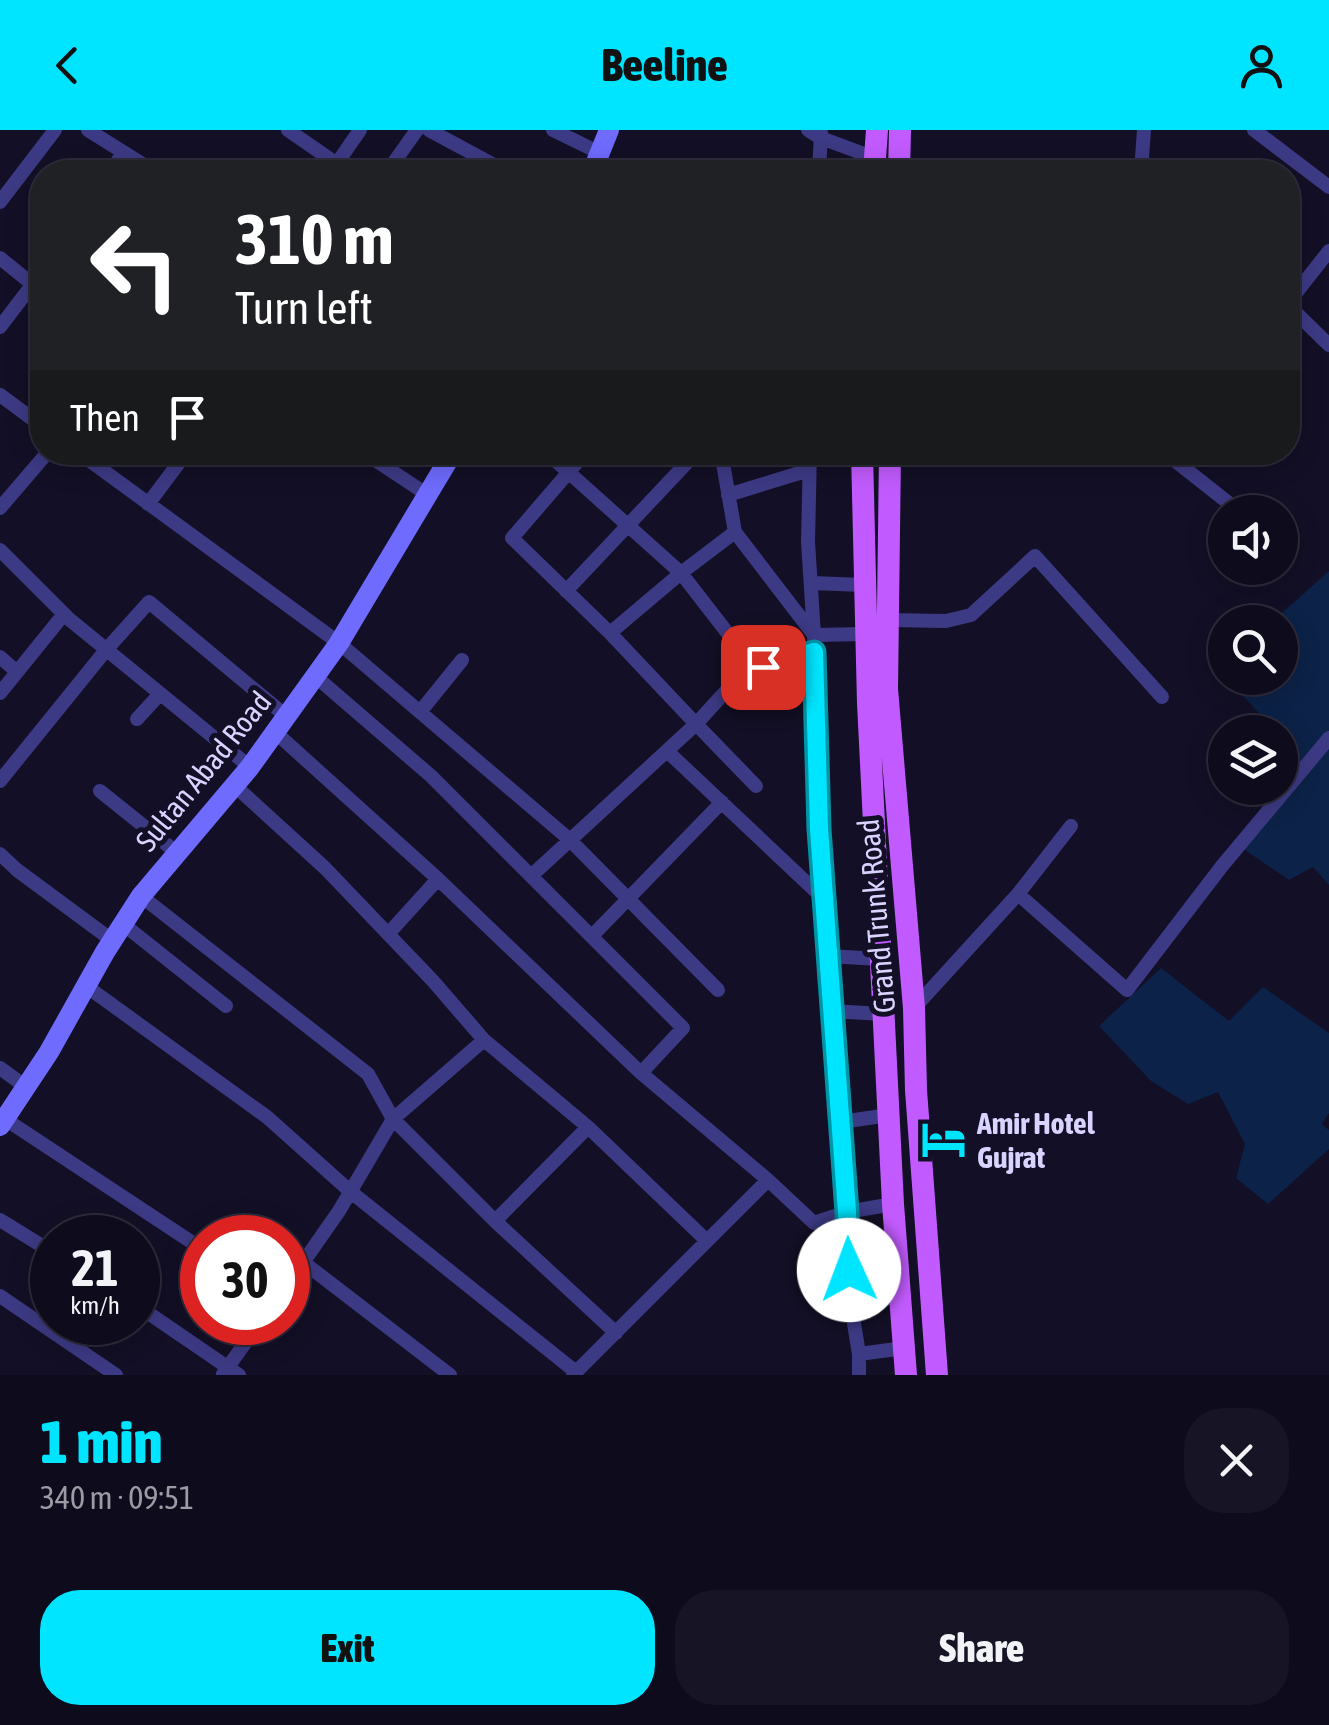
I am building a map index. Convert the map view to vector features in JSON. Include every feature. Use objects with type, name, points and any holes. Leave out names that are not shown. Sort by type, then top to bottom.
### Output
[{"type":"main road","points":[[875,160],[877,130]]},
{"type":"main road","points":[[899,160],[900,130]]},
{"type":"main road","points":[[862,465],[864,634],[893,1204],[906,1375]]},
{"type":"main road","name":"Grand Trunk Road","points":[[890,465],[888,689],[938,1375]]},
{"type":"main road","points":[[864,582],[889,580]]},
{"type":"street","points":[[32,160],[54,130]]},
{"type":"street","points":[[88,130],[135,160]]},
{"type":"street","points":[[288,130],[324,160]]},
{"type":"street","points":[[339,160],[360,130]]},
{"type":"street","points":[[396,160],[417,130]]},
{"type":"street","points":[[429,130],[485,160]]},
{"type":"street","points":[[554,130],[592,160]]},
{"type":"street","points":[[597,160],[608,130]]},
{"type":"street","points":[[1141,160],[1144,130]]},
{"type":"street","points":[[1254,130],[1293,160]]},
{"type":"street","points":[[817,133],[866,160]]},
{"type":"street","points":[[817,133],[818,160]]},
{"type":"street","points":[[118,160],[123,152]]},
{"type":"street","points":[[0,202],[30,162]]},
{"type":"street","points":[[1300,165],[1329,187]]},
{"type":"street","points":[[1300,288],[1329,251]]},
{"type":"street","points":[[0,258],[30,277]]},
{"type":"street","points":[[0,326],[30,294]]},
{"type":"street","points":[[1300,316],[1329,344]]},
{"type":"street","points":[[0,395],[30,417]]},
{"type":"street","points":[[0,508],[37,465]]},
{"type":"street","points":[[96,465],[339,643],[569,840],[718,990]]},
{"type":"street","points":[[148,504],[177,465]]},
{"type":"street","points":[[383,465],[428,496]]},
{"type":"street","name":"Sultan Abad Road","points":[[2,1122],[49,1052],[142,896],[250,766],[339,643],[446,465]]},
{"type":"street","points":[[560,465],[681,573],[757,671]]},
{"type":"street","points":[[575,465],[512,538],[610,633],[756,786]]},
{"type":"street","points":[[566,591],[685,465]]},
{"type":"street","points":[[723,465],[734,532],[814,635]]},
{"type":"street","points":[[809,465],[808,542],[819,829],[850,1299],[859,1375]]},
{"type":"street","points":[[1180,465],[1218,495]]},
{"type":"street","points":[[728,495],[809,470]]},
{"type":"street","points":[[610,633],[734,532]]},
{"type":"street","points":[[0,550],[64,614],[250,766]]},
{"type":"street","points":[[888,620],[946,621],[971,615],[1035,556],[1162,697]]},
{"type":"street","points":[[811,583],[864,582]]},
{"type":"street","points":[[0,781],[149,602],[641,1074],[814,1223],[893,1204]]},
{"type":"street","points":[[0,692],[64,614]]},
{"type":"street","points":[[814,635],[864,634]]},
{"type":"street","points":[[531,876],[696,724],[727,690],[757,671],[814,652]]},
{"type":"street","points":[[0,657],[17,672]]},
{"type":"street","points":[[420,712],[462,660]]},
{"type":"street","points":[[315,676],[431,776],[683,1028],[641,1074]]},
{"type":"street","points":[[137,719],[159,695]]},
{"type":"street","points":[[1018,894],[1126,990],[1222,866],[1329,738]]},
{"type":"street","points":[[667,751],[824,899]]},
{"type":"street","points":[[234,785],[325,868],[484,1040],[588,1128],[706,1240]]},
{"type":"street","points":[[100,791],[176,852]]},
{"type":"street","points":[[592,936],[722,802]]},
{"type":"street","points":[[914,1008],[1018,894],[1071,826]]},
{"type":"street","points":[[0,854],[17,870],[118,932],[226,1006]]},
{"type":"street","points":[[388,934],[438,879]]},
{"type":"street","points":[[142,896],[368,1074],[393,1119],[494,1221],[616,1333]]},
{"type":"street","points":[[828,956],[880,959]]},
{"type":"street","points":[[86,986],[267,1117],[350,1192],[575,1373],[768,1180]]},
{"type":"street","points":[[831,1011],[883,1014]]},
{"type":"street","points":[[310,1250],[393,1119],[484,1040]]},
{"type":"street","points":[[0,1068],[26,1087]]},
{"type":"street","points":[[840,1122],[889,1115]]},
{"type":"street","points":[[2,1122],[180,1235]]},
{"type":"street","points":[[494,1221],[588,1128]]},
{"type":"street","points":[[0,1220],[30,1238]]},
{"type":"street","points":[[310,1268],[450,1375]]},
{"type":"street","points":[[0,1296],[116,1375]]},
{"type":"street","points":[[850,1299],[901,1298]]},
{"type":"street","points":[[160,1322],[230,1373],[246,1345]]},
{"type":"street","points":[[859,1354],[904,1348]]},
{"type":"water","points":[[1329,571],[1329,885],[1313,867],[1289,880],[1239,846],[1272,805],[1298,805],[1298,772],[1304,765],[1298,758],[1298,715],[1261,715],[1242,695],[1298,695],[1298,605],[1291,605]]},
{"type":"water","points":[[1161,968],[1229,1021],[1263,987],[1329,1033],[1329,1113],[1322,1124],[1329,1130],[1329,1149],[1268,1204],[1236,1178],[1245,1144],[1218,1092],[1188,1104],[1151,1081],[1099,1026]]},
{"type":"place","name":"Amir Hotel Gujrat","points":[[944,1140]]},
{"type":"route","points":[[763,667],[814,652],[819,829],[849,1270]]}]
